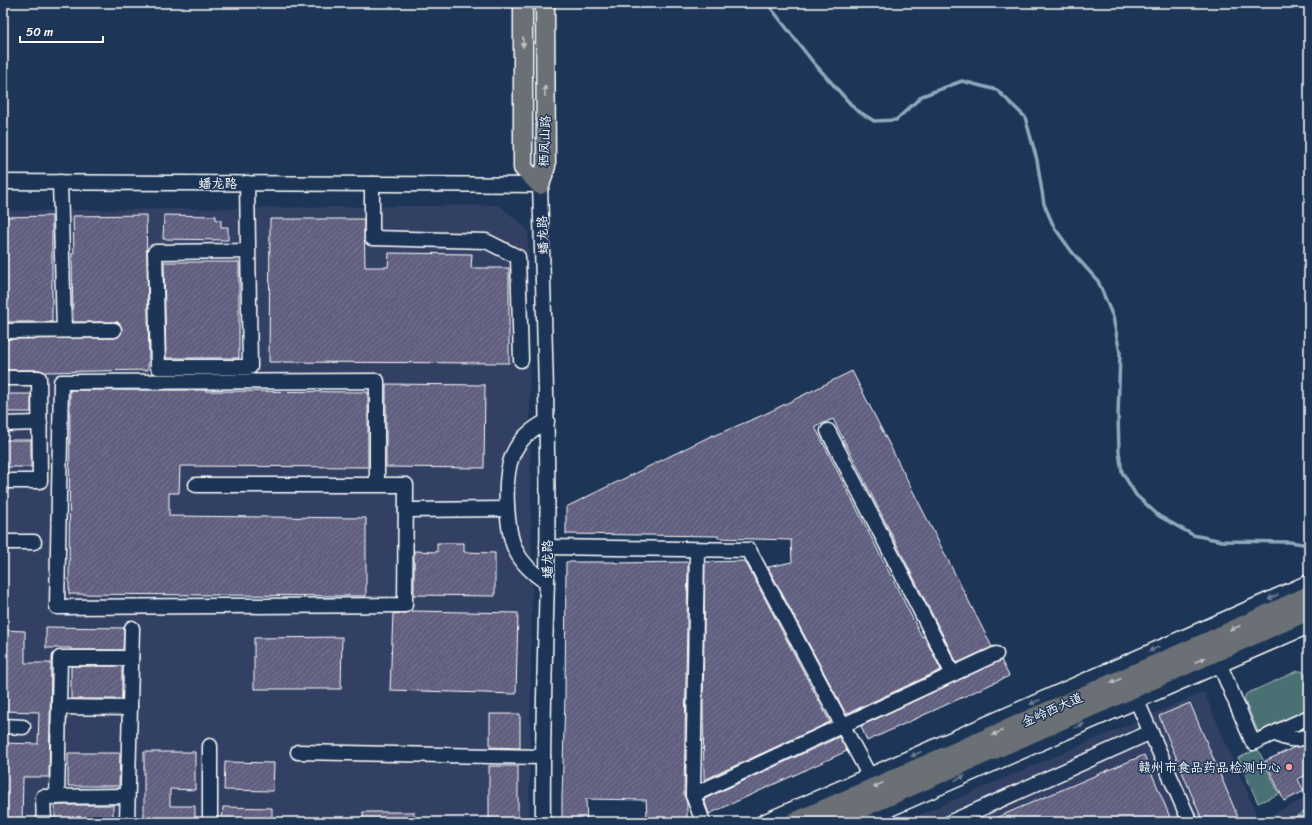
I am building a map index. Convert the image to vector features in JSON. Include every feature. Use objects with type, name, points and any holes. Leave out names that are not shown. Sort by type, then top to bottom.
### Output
[{"type":"main road","name":"栖凤山路","points":[[523,3],[523,168],[540,185],[546,166],[545,3]]},
{"type":"main road","name":"金岭西大道","points":[[794,822],[1206,642],[1309,595]]},
{"type":"main road","name":"金岭西大道","points":[[831,822],[1309,611]]},
{"type":"street","name":"蟠龙路","points":[[3,182],[540,185],[547,421],[547,547],[543,822]]},
{"type":"street","points":[[60,182],[64,330]]},
{"type":"street","points":[[247,183],[250,367],[158,367],[155,252],[248,251]]},
{"type":"street","points":[[372,184],[372,238],[486,241],[518,257],[521,360]]},
{"type":"street","points":[[3,331],[114,330]]},
{"type":"street","points":[[3,378],[40,378],[40,480],[3,481]]},
{"type":"street","points":[[196,485],[377,485],[406,485],[405,605],[57,607],[61,382],[377,381],[377,485]]},
{"type":"street","points":[[546,582],[528,569],[515,550],[509,530],[506,482],[509,463],[513,454],[524,438],[538,425],[547,421]]},
{"type":"street","points":[[3,424],[40,423]]},
{"type":"street","points":[[828,431],[953,674]]},
{"type":"street","points":[[406,510],[507,509]]},
{"type":"street","points":[[3,542],[34,542]]},
{"type":"street","points":[[547,547],[749,550],[869,775]]},
{"type":"street","points":[[697,550],[693,795],[703,822]]},
{"type":"street","points":[[763,822],[1309,582]]},
{"type":"street","points":[[860,822],[1309,626]]},
{"type":"street","points":[[127,822],[132,628]]},
{"type":"street","points":[[693,795],[996,654]]},
{"type":"street","points":[[57,797],[60,658],[131,658]]},
{"type":"street","points":[[1220,665],[1253,743],[1309,717]]},
{"type":"street","points":[[1137,701],[1190,822]]},
{"type":"street","points":[[59,707],[130,708]]},
{"type":"street","points":[[3,726],[23,727]]},
{"type":"street","points":[[951,822],[1151,732]]},
{"type":"street","points":[[1276,733],[1287,738],[1294,739],[1309,735]]},
{"type":"street","points":[[210,746],[210,822]]},
{"type":"street","points":[[298,752],[543,757]]},
{"type":"street","points":[[44,822],[43,797],[127,796]]},
{"type":"shaded area","points":[[499,205],[528,230],[532,589],[529,822],[3,822],[3,211]]},
{"type":"shaded area","points":[[1204,692],[1259,820],[1309,797],[1309,822],[903,822]]},
{"type":"green space","points":[[1297,671],[1302,671],[1309,679],[1309,712],[1265,732],[1258,731],[1244,699],[1246,694]]},
{"type":"green space","points":[[1258,749],[1279,794],[1258,803],[1238,758]]},
{"type":"green space","points":[[1305,811],[1309,816],[1309,822],[1298,822],[1295,817]]},
{"type":"building","points":[[146,215],[148,370],[44,372],[39,370],[3,370],[3,339],[114,338],[121,334],[121,326],[118,322],[73,322],[73,216]]},
{"type":"building","points":[[164,215],[216,216],[216,220],[221,220],[221,227],[228,227],[228,240],[163,239]]},
{"type":"building","points":[[52,216],[52,322],[3,322],[3,217]]},
{"type":"building","points":[[270,219],[364,219],[365,267],[388,267],[389,253],[472,254],[471,268],[509,268],[509,363],[269,362]]},
{"type":"building","points":[[164,262],[239,262],[239,358],[166,358]]},
{"type":"building","points":[[852,371],[992,647],[957,663],[833,419],[815,427],[922,637],[924,636],[941,670],[846,714],[768,567],[792,562],[791,540],[718,538],[718,536],[566,534],[566,507],[713,435],[763,415]]},
{"type":"building","points":[[386,384],[485,385],[484,468],[386,467]]},
{"type":"building","points":[[70,390],[368,392],[368,467],[180,466],[179,493],[169,493],[169,516],[366,518],[366,596],[69,594]]},
{"type":"building","points":[[3,394],[31,394],[31,412],[3,412]]},
{"type":"building","points":[[3,440],[31,440],[31,467],[3,467]]},
{"type":"building","points":[[437,543],[464,543],[464,552],[495,553],[495,596],[414,595],[414,551],[437,552]]},
{"type":"building","points":[[745,561],[830,722],[704,780],[703,705],[705,562]]},
{"type":"building","points":[[566,562],[688,562],[684,795],[687,803],[687,822],[631,822],[647,815],[646,800],[586,799],[587,822],[562,822]]},
{"type":"building","points":[[411,611],[518,613],[516,694],[390,690],[393,614]]},
{"type":"building","points":[[46,627],[124,628],[123,650],[71,650],[71,648],[46,648]]},
{"type":"building","points":[[3,630],[25,631],[25,663],[51,663],[49,777],[23,777],[22,822],[3,822],[3,743],[38,744],[39,712],[3,711]]},
{"type":"building","points":[[342,637],[341,689],[254,689],[254,638]]},
{"type":"building","points":[[1001,660],[1009,676],[867,741],[861,726]]},
{"type":"building","points":[[71,666],[122,666],[122,699],[71,699]]},
{"type":"building","points":[[1190,703],[1240,822],[1203,822],[1159,716]]},
{"type":"building","points":[[490,714],[520,714],[520,748],[490,747]]},
{"type":"building","points":[[839,737],[847,751],[709,814],[704,799]]},
{"type":"building","name":"赣州市食品药品检测中心","points":[[1309,744],[1309,774],[1298,779],[1304,791],[1284,801],[1265,761],[1295,747]]},
{"type":"building","points":[[144,752],[195,752],[195,790],[170,789],[170,806],[195,806],[195,822],[144,822]]},
{"type":"building","points":[[68,753],[120,753],[119,786],[68,786]]},
{"type":"building","points":[[1144,755],[1172,822],[986,822]]},
{"type":"building","points":[[225,762],[274,763],[273,791],[224,790]]},
{"type":"building","points":[[489,766],[518,766],[518,822],[489,822]]},
{"type":"building","points":[[55,805],[113,805],[113,822],[55,822]]},
{"type":"building","points":[[223,807],[272,808],[272,822],[222,822]]},
{"type":"building","points":[[363,812],[414,812],[414,822],[363,822]]},
{"type":"waterway","points":[[767,3],[813,62],[855,109],[874,121],[896,120],[922,96],[962,81],[997,90],[1025,117],[1037,160],[1044,204],[1054,227],[1072,252],[1098,281],[1113,317],[1120,353],[1118,416],[1119,452],[1122,472],[1136,495],[1159,516],[1193,535],[1222,541],[1290,542],[1309,545]]},
{"type":"place","name":"赣州市食品药品检测中心","points":[[1289,767]]}]
